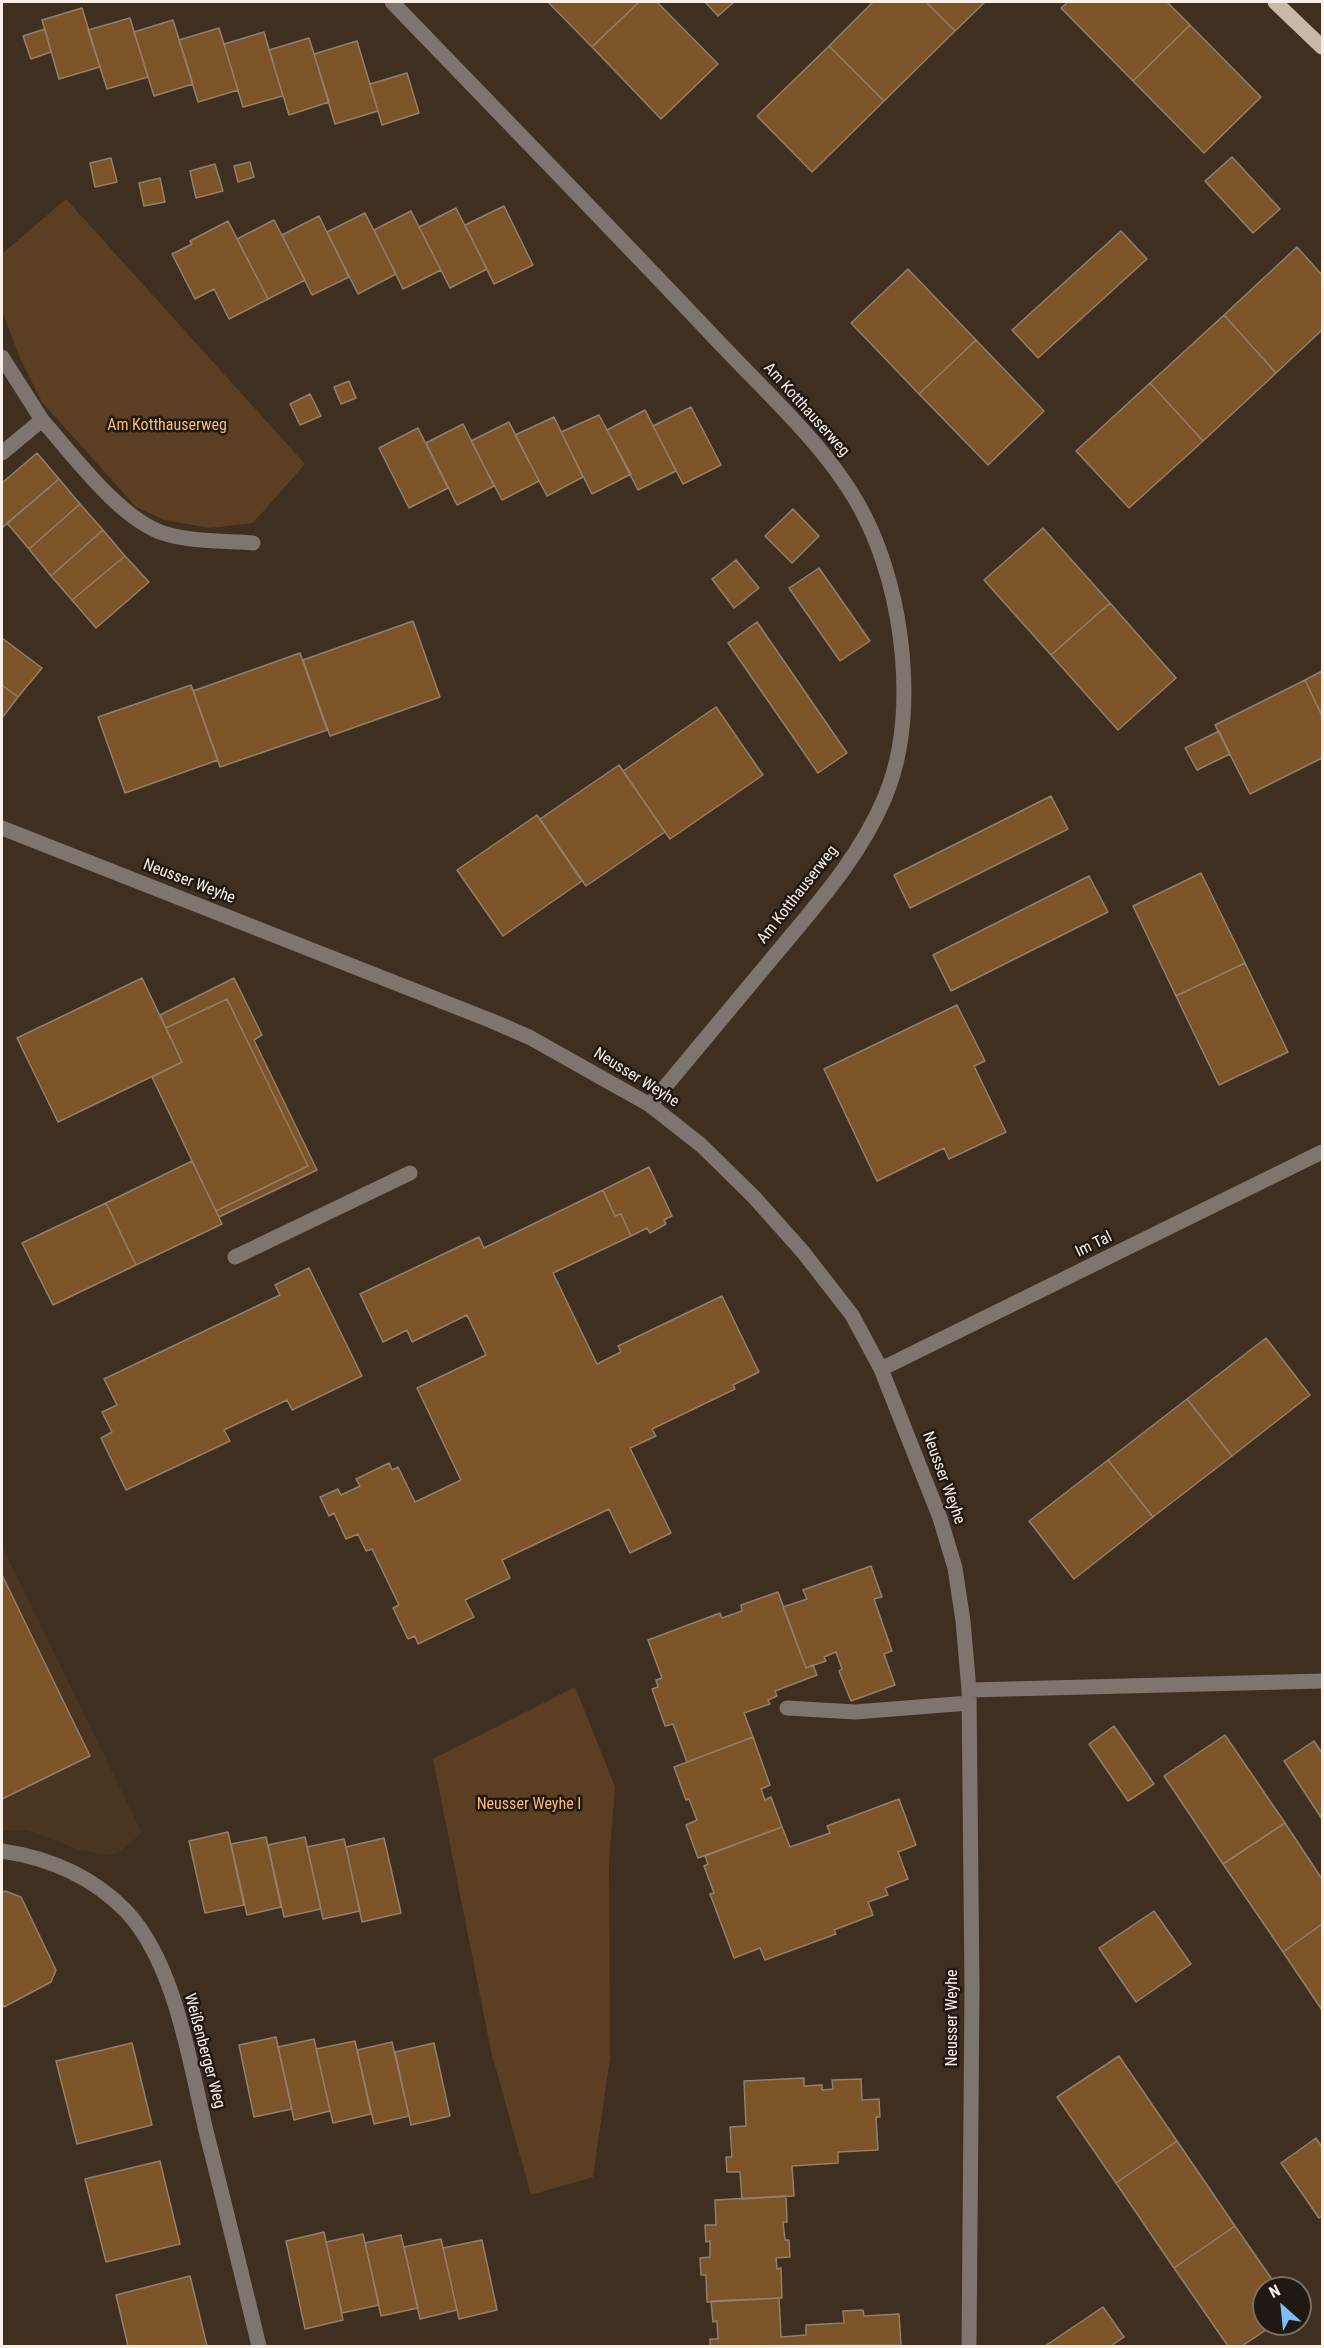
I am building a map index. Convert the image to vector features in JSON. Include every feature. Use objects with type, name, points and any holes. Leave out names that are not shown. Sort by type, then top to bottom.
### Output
[{"type":"main road","points":[[1275,2],[1323,47]]},
{"type":"street","name":"Am Kotthauserweg","points":[[392,2],[610,227],[831,462],[865,516],[888,571],[898,618],[904,665],[901,741],[886,796],[864,838],[828,891],[650,1105]]},
{"type":"street","points":[[2,357],[42,420],[119,506],[138,520],[165,534],[253,543]]},
{"type":"street","points":[[2,453],[42,420]]},
{"type":"street","name":"Neusser Weyhe","points":[[2,828],[530,1037],[650,1105],[701,1145],[754,1197],[804,1252],[852,1315],[881,1369],[940,1518],[955,1568],[963,1621],[969,1696],[972,2001],[969,2346]]},
{"type":"street","name":"Im Tal","points":[[881,1369],[1323,1152]]},
{"type":"street","points":[[235,1257],[410,1173]]},
{"type":"street","points":[[787,1708],[855,1712],[969,1696],[1323,1681]]},
{"type":"street","name":"Weißenberger Weg","points":[[2,1851],[29,1855],[62,1866],[94,1883],[126,1911],[152,1947],[167,1981],[183,2036],[259,2346]]},
{"type":"shaded area","points":[[2,1546],[142,1833],[117,1854],[105,1855],[80,1850],[27,1830],[2,1831]]},
{"type":"green space","name":"Am Kotthauserweg","points":[[66,199],[305,464],[253,523],[210,528],[164,520],[136,507],[42,402],[21,360],[2,311],[2,254]]},
{"type":"green space","name":"Neusser Weyhe I","points":[[575,1687],[615,1787],[609,1861],[610,2058],[593,2177],[531,2195],[491,2051],[433,1759]]},
{"type":"building","points":[[548,2],[639,2],[592,47]]},
{"type":"building","points":[[639,2],[657,2],[718,64],[661,119],[592,47]]},
{"type":"building","points":[[705,2],[734,2],[718,16]]},
{"type":"building","points":[[873,2],[926,2],[955,31],[884,101],[829,46]]},
{"type":"building","points":[[926,2],[985,2],[955,31]]},
{"type":"building","points":[[1068,2],[1167,2],[1190,25],[1133,81],[1061,8]]},
{"type":"building","points":[[82,8],[100,67],[59,79],[42,20]]},
{"type":"building","points":[[130,18],[148,77],[107,89],[88,30]]},
{"type":"building","points":[[173,20],[193,84],[154,96],[134,32]]},
{"type":"building","points":[[1190,25],[1261,97],[1204,153],[1133,81]]},
{"type":"building","points":[[219,28],[238,90],[198,102],[179,40]]},
{"type":"building","points":[[45,29],[51,52],[31,59],[23,36]]},
{"type":"building","points":[[264,32],[283,96],[243,107],[224,44]]},
{"type":"building","points":[[309,38],[329,102],[289,115],[269,50]]},
{"type":"building","points":[[357,41],[378,111],[335,124],[314,54]]},
{"type":"building","points":[[829,46],[884,101],[812,172],[757,116]]},
{"type":"building","points":[[407,73],[419,113],[382,125],[370,84]]},
{"type":"building","points":[[1232,157],[1280,209],[1253,233],[1205,181]]},
{"type":"building","points":[[111,158],[117,182],[95,187],[90,163]]},
{"type":"building","points":[[250,162],[254,177],[238,182],[234,166]]},
{"type":"building","points":[[215,164],[223,191],[196,198],[190,171]]},
{"type":"building","points":[[160,178],[165,202],[144,206],[139,183]]},
{"type":"building","points":[[504,206],[533,265],[494,284],[465,225]]},
{"type":"building","points":[[456,208],[487,269],[450,288],[419,227]]},
{"type":"building","points":[[411,211],[441,270],[403,289],[374,230]]},
{"type":"building","points":[[365,213],[396,274],[358,294],[327,232]]},
{"type":"building","points":[[319,216],[349,277],[312,295],[282,235]]},
{"type":"building","points":[[274,220],[305,280],[268,299],[237,239]]},
{"type":"building","points":[[228,221],[268,299],[229,319],[214,289],[195,299],[172,254],[192,244],[190,241]]},
{"type":"building","points":[[1121,231],[1147,259],[1038,358],[1012,330]]},
{"type":"building","points":[[1297,247],[1322,275],[1322,330],[1276,373],[1224,315]]},
{"type":"building","points":[[908,269],[976,340],[919,394],[851,323]]},
{"type":"building","points":[[1224,315],[1276,373],[1203,441],[1150,383]]},
{"type":"building","points":[[976,340],[1044,411],[988,465],[919,394]]},
{"type":"building","points":[[349,381],[356,398],[341,404],[334,387]]},
{"type":"building","points":[[1150,383],[1203,441],[1129,508],[1076,451]]},
{"type":"building","points":[[310,394],[321,416],[300,425],[290,404]]},
{"type":"building","points":[[691,407],[721,465],[683,484],[653,426]]},
{"type":"building","points":[[645,410],[676,471],[638,490],[607,430]]},
{"type":"building","points":[[599,415],[631,474],[592,494],[561,432]]},
{"type":"building","points":[[554,417],[583,477],[547,496],[515,435]]},
{"type":"building","points":[[509,422],[539,481],[502,500],[471,441]]},
{"type":"building","points":[[463,424],[494,486],[457,505],[426,443]]},
{"type":"building","points":[[418,428],[448,488],[409,508],[379,448]]},
{"type":"building","points":[[37,453],[59,479],[2,528],[2,483]]},
{"type":"building","points":[[59,479],[80,504],[29,549],[7,523]]},
{"type":"building","points":[[80,504],[103,530],[51,576],[29,549]]},
{"type":"building","points":[[793,509],[819,536],[792,563],[765,536]]},
{"type":"building","points":[[1043,528],[1110,603],[1051,655],[984,580]]},
{"type":"building","points":[[103,530],[125,556],[72,600],[51,576]]},
{"type":"building","points":[[125,556],[149,582],[96,628],[72,600]]},
{"type":"building","points":[[736,560],[759,588],[734,608],[712,579]]},
{"type":"building","points":[[819,568],[870,641],[840,661],[789,588]]},
{"type":"building","points":[[1110,603],[1176,678],[1118,730],[1051,655]]},
{"type":"building","points":[[413,621],[440,697],[330,736],[303,660]]},
{"type":"building","points":[[757,622],[847,753],[818,773],[728,643]]},
{"type":"building","points":[[2,638],[42,668],[18,697],[2,685]]},
{"type":"building","points":[[300,653],[327,730],[220,767],[193,691]]},
{"type":"building","points":[[1322,671],[1322,716],[1305,680]]},
{"type":"building","points":[[1305,680],[1322,716],[1322,758],[1250,794],[1215,725]]},
{"type":"building","points":[[2,685],[18,697],[2,718]]},
{"type":"building","points":[[191,685],[218,760],[125,793],[98,717]]},
{"type":"building","points":[[716,707],[763,775],[670,839],[623,771]]},
{"type":"building","points":[[1219,731],[1230,754],[1197,770],[1185,748]]},
{"type":"building","points":[[619,765],[665,832],[586,886],[540,819]]},
{"type":"building","points":[[1051,796],[1068,829],[910,908],[894,875]]},
{"type":"building","points":[[537,815],[582,881],[503,936],[457,870]]},
{"type":"building","points":[[1201,873],[1245,963],[1176,996],[1133,906]]},
{"type":"building","points":[[1089,876],[1108,912],[951,991],[933,955]]},
{"type":"building","points":[[1245,963],[1288,1052],[1219,1085],[1176,996]]},
{"type":"building","points":[[142,978],[182,1062],[58,1122],[17,1038]]},
{"type":"building","points":[[234,978],[262,1035],[254,1040],[317,1170],[219,1217],[216,1211],[308,1166],[227,999],[166,1028],[160,1015]]},
{"type":"building","points":[[227,999],[308,1166],[216,1211],[152,1077],[182,1062],[166,1028]]},
{"type":"building","points":[[957,1005],[985,1061],[974,1066],[1006,1132],[949,1159],[944,1148],[877,1181],[824,1069]]},
{"type":"building","points":[[192,1161],[222,1224],[136,1265],[106,1203]]},
{"type":"building","points":[[649,1167],[672,1216],[664,1220],[666,1224],[650,1233],[647,1228],[631,1236],[621,1214],[615,1216],[603,1190]]},
{"type":"building","points":[[603,1190],[615,1216],[621,1214],[631,1236],[553,1273],[597,1364],[621,1352],[618,1346],[722,1296],[759,1372],[733,1385],[735,1389],[652,1429],[656,1436],[630,1448],[671,1533],[630,1553],[609,1509],[502,1560],[510,1578],[465,1600],[474,1617],[418,1644],[415,1636],[408,1639],[393,1608],[399,1605],[372,1549],[366,1551],[358,1534],[346,1539],[334,1513],[329,1516],[320,1497],[338,1489],[341,1495],[360,1486],[356,1479],[389,1463],[392,1470],[398,1467],[415,1502],[461,1480],[417,1388],[486,1355],[467,1315],[412,1342],[407,1330],[383,1342],[360,1294],[479,1237],[484,1248]]},
{"type":"building","points":[[106,1203],[136,1265],[53,1305],[22,1243]]},
{"type":"building","points":[[309,1268],[362,1376],[292,1410],[287,1400],[224,1430],[230,1441],[126,1490],[101,1438],[112,1432],[102,1412],[117,1405],[104,1379],[280,1295],[275,1285]]},
{"type":"building","points":[[1266,1338],[1310,1395],[1232,1456],[1187,1399]]},
{"type":"building","points":[[1187,1399],[1232,1456],[1153,1517],[1108,1460]]},
{"type":"building","points":[[1108,1460],[1153,1517],[1074,1579],[1029,1521]]},
{"type":"building","points":[[871,1566],[882,1597],[874,1599],[892,1651],[884,1654],[895,1685],[851,1701],[839,1671],[842,1669],[836,1652],[824,1657],[826,1661],[806,1668],[783,1607],[807,1599],[803,1590]]},
{"type":"building","points":[[2,1575],[90,1756],[2,1799]]},
{"type":"building","points":[[778,1592],[806,1668],[813,1665],[817,1675],[775,1691],[777,1696],[768,1700],[770,1704],[744,1713],[753,1737],[687,1762],[673,1724],[665,1726],[652,1689],[658,1687],[656,1680],[662,1678],[648,1640],[720,1613],[722,1618],[742,1611],[741,1605]]},
{"type":"building","points":[[1114,1726],[1154,1784],[1128,1801],[1089,1744]]},
{"type":"building","points":[[1225,1735],[1285,1823],[1223,1864],[1164,1776]]},
{"type":"building","points":[[753,1737],[770,1785],[761,1789],[765,1800],[771,1797],[782,1827],[698,1858],[686,1825],[697,1820],[689,1799],[686,1800],[674,1767]]},
{"type":"building","points":[[1314,1741],[1322,1753],[1322,1819],[1284,1761]]},
{"type":"building","points":[[899,1799],[916,1845],[898,1852],[908,1879],[885,1888],[888,1895],[868,1902],[873,1915],[834,1930],[836,1934],[765,1960],[760,1948],[734,1958],[710,1894],[714,1893],[704,1866],[708,1864],[705,1856],[782,1827],[790,1847],[830,1833],[827,1826]]},
{"type":"building","points":[[1285,1823],[1322,1879],[1322,1924],[1283,1952],[1223,1864]]},
{"type":"building","points":[[228,1832],[244,1905],[205,1913],[189,1841]]},
{"type":"building","points":[[266,1837],[281,1907],[247,1915],[231,1844]]},
{"type":"building","points":[[305,1837],[321,1909],[284,1917],[268,1845]]},
{"type":"building","points":[[384,1838],[401,1913],[362,1922],[346,1847]]},
{"type":"building","points":[[344,1839],[360,1911],[323,1919],[307,1847]]},
{"type":"building","points":[[5,1891],[21,1897],[56,1970],[51,1982],[4,2007],[2,2002],[2,1893]]},
{"type":"building","points":[[1154,1911],[1191,1964],[1136,2002],[1099,1948]]},
{"type":"building","points":[[1322,1924],[1322,2010],[1283,1952]]},
{"type":"building","points":[[276,2037],[292,2109],[254,2117],[239,2045]]},
{"type":"building","points":[[314,2039],[330,2111],[294,2120],[278,2047]]},
{"type":"building","points":[[355,2041],[371,2114],[333,2123],[316,2049]]},
{"type":"building","points":[[392,2042],[409,2116],[374,2124],[357,2050]]},
{"type":"building","points":[[132,2043],[152,2125],[77,2144],[56,2061]]},
{"type":"building","points":[[434,2043],[450,2116],[411,2125],[395,2052]]},
{"type":"building","points":[[1119,2056],[1177,2141],[1116,2183],[1057,2097]]},
{"type":"building","points":[[804,2078],[804,2086],[822,2085],[822,2090],[833,2089],[832,2080],[861,2079],[862,2100],[879,2099],[880,2117],[876,2117],[878,2150],[838,2152],[838,2163],[792,2166],[794,2196],[742,2199],[740,2172],[727,2172],[726,2157],[732,2157],[730,2127],[746,2126],[744,2081]]},
{"type":"building","points":[[1316,2138],[1322,2147],[1322,2216],[1319,2218],[1281,2163]]},
{"type":"building","points":[[1177,2141],[1235,2226],[1174,2268],[1116,2183]]},
{"type":"building","points":[[160,2161],[180,2244],[106,2262],[85,2179]]},
{"type":"building","points":[[786,2196],[787,2222],[783,2222],[785,2240],[789,2240],[790,2257],[776,2258],[777,2269],[781,2268],[782,2298],[707,2302],[706,2275],[701,2275],[700,2258],[710,2257],[710,2241],[706,2242],[705,2225],[716,2225],[715,2200]]},
{"type":"building","points":[[1235,2226],[1270,2276],[1252,2276],[1252,2336],[1257,2336],[1242,2346],[1228,2346],[1174,2268]]},
{"type":"building","points":[[324,2232],[343,2320],[305,2329],[286,2241]]},
{"type":"building","points":[[363,2234],[379,2305],[342,2313],[326,2242]]},
{"type":"building","points":[[401,2235],[418,2308],[381,2316],[365,2243]]},
{"type":"building","points":[[441,2239],[457,2310],[420,2319],[404,2247]]},
{"type":"building","points":[[482,2240],[497,2310],[459,2319],[443,2248]]},
{"type":"building","points":[[190,2276],[207,2346],[128,2346],[116,2295]]},
{"type":"building","points":[[779,2298],[781,2337],[806,2335],[806,2325],[844,2323],[843,2311],[863,2310],[864,2316],[899,2314],[901,2345],[710,2346],[710,2339],[718,2339],[717,2321],[713,2322],[711,2301]]},
{"type":"building","points":[[1103,2307],[1124,2337],[1111,2346],[1045,2346]]}]
